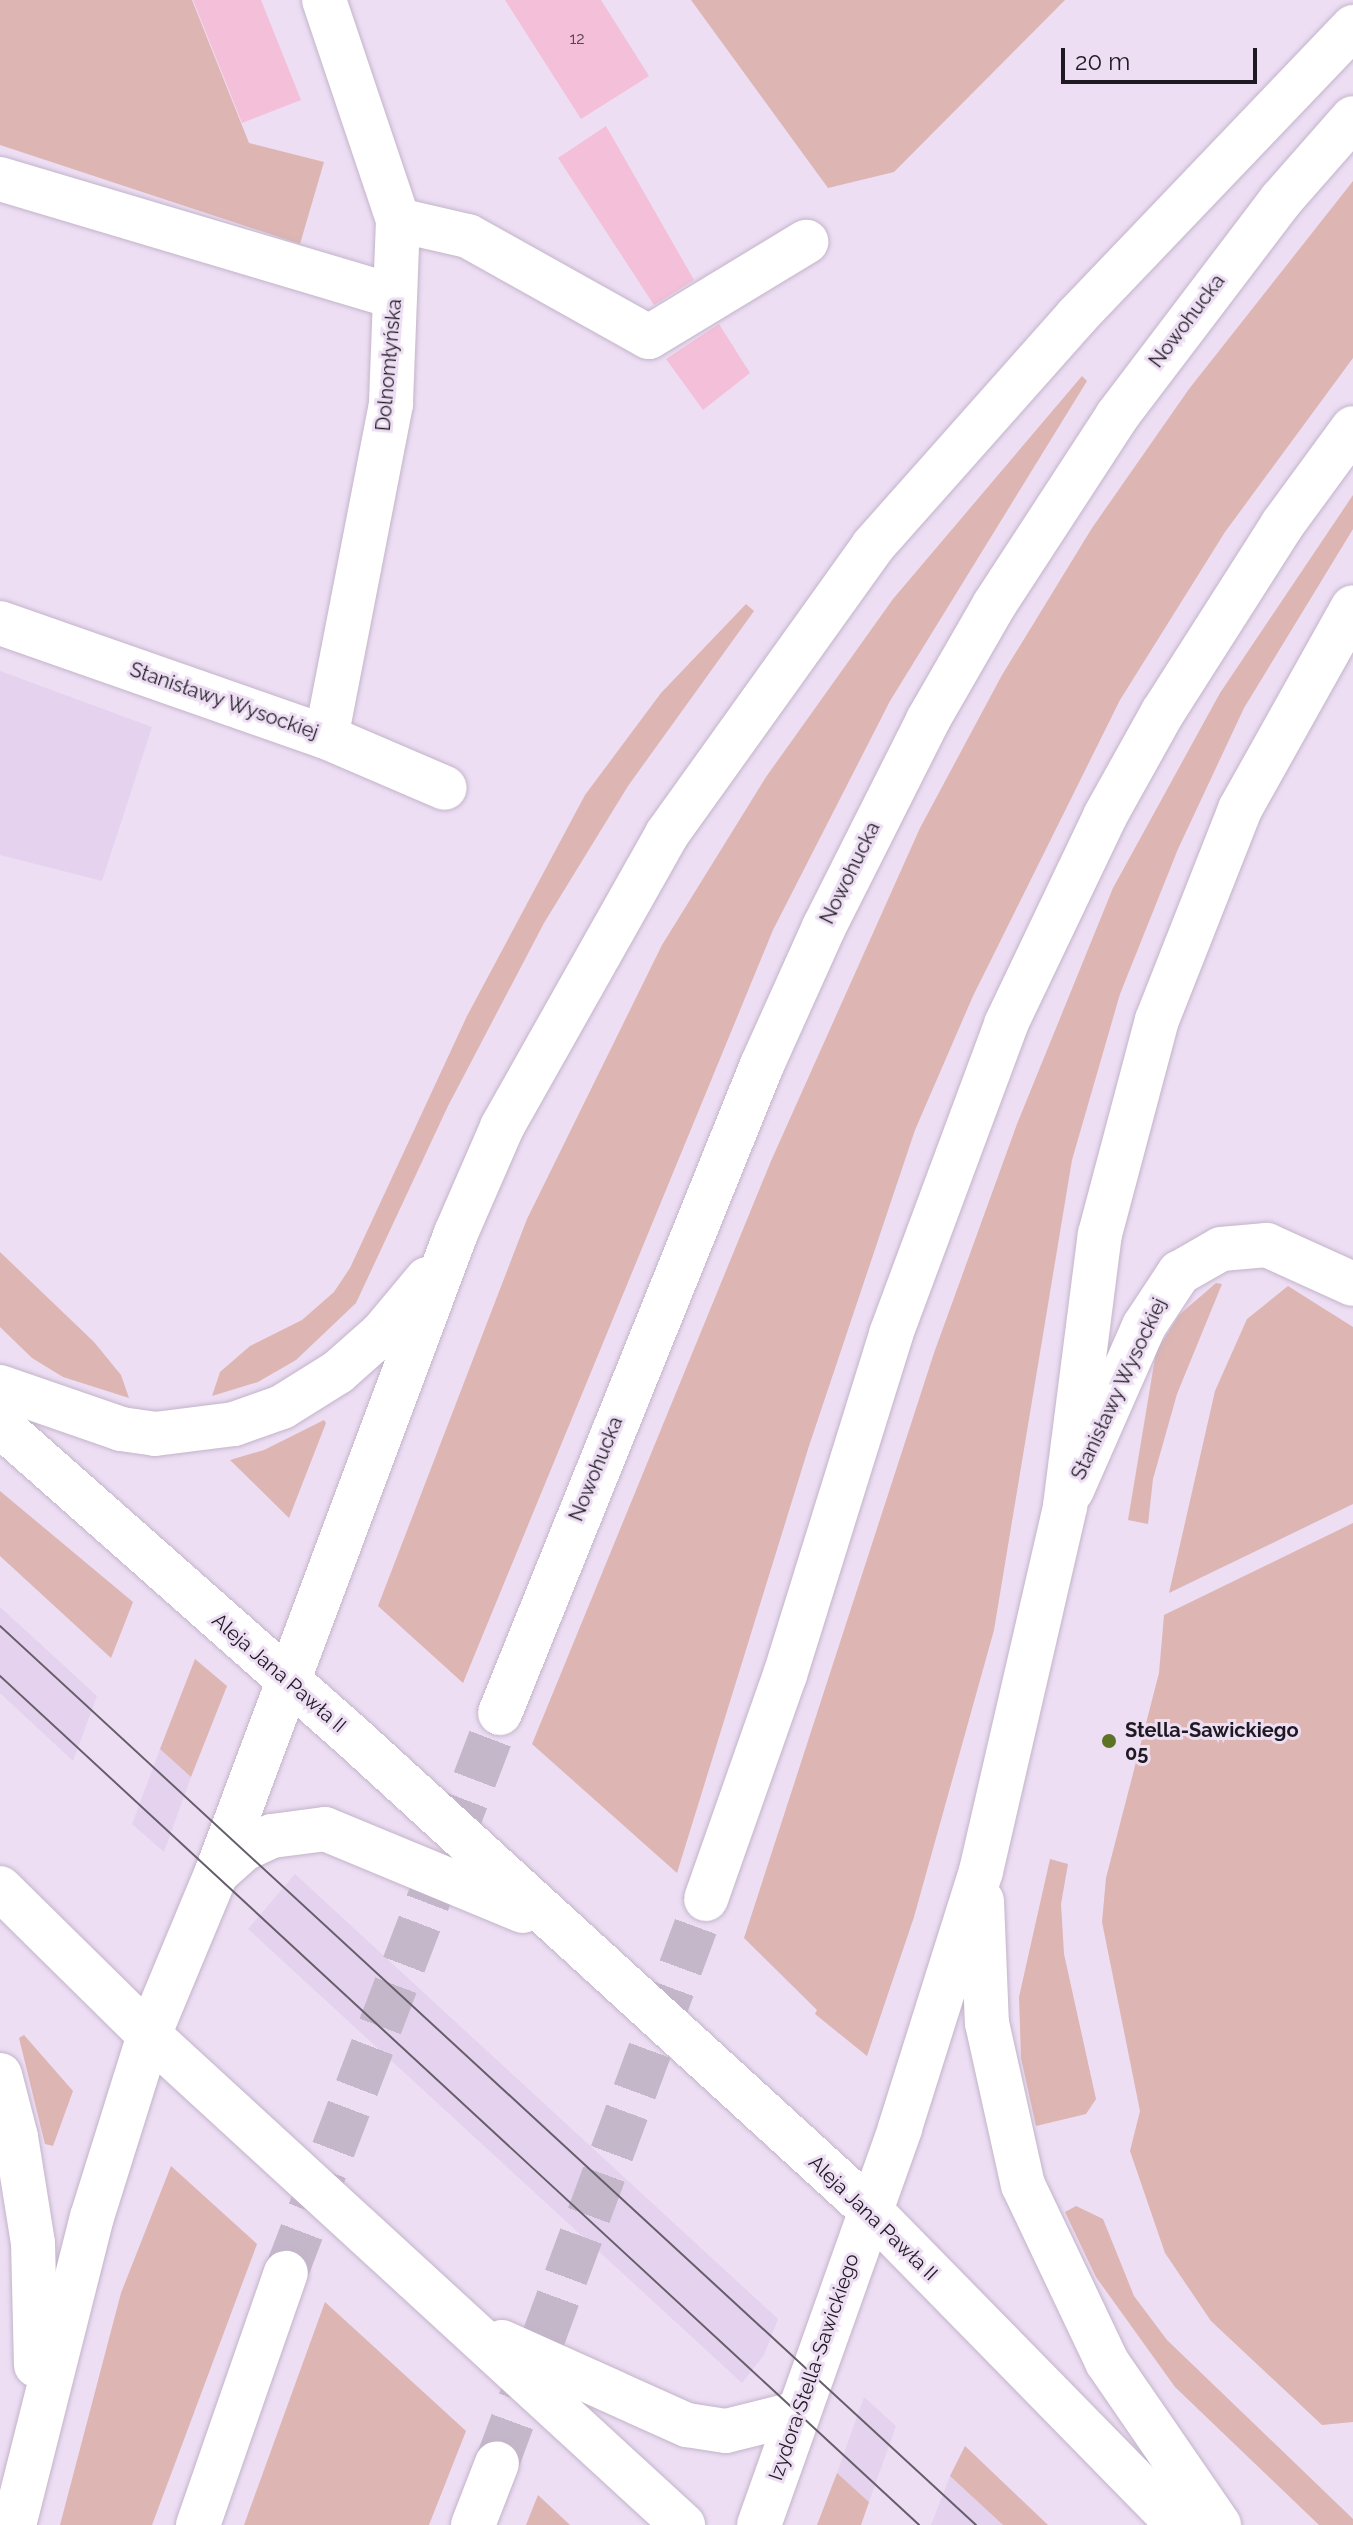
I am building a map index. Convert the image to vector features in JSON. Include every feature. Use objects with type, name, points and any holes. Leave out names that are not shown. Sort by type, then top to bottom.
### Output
[{"type":"main road","name":"Dolnomłyńska","points":[[324,0],[398,220],[391,404],[326,737]]},
{"type":"main road","points":[[14,2525],[92,2217],[149,2035],[216,1874],[456,1233],[502,1127],[667,834],[864,557],[1077,316],[1353,27]]},
{"type":"main road","name":"Nowohucka","points":[[500,1713],[756,1080],[824,927],[928,720],[1002,593],[1117,416],[1271,212],[1353,118]]},
{"type":"main road","points":[[0,179],[395,297]]},
{"type":"main road","points":[[398,220],[468,236],[649,337],[806,242]]},
{"type":"main road","points":[[706,1899],[785,1675],[891,1334],[1006,1024],[1105,816],[1163,712],[1282,525],[1353,428]]},
{"type":"main road","points":[[1219,2525],[1107,2362],[1023,2185],[987,2023],[981,1871],[1065,1506],[1100,1234],[1157,1020],[1240,809],[1353,607]]},
{"type":"main road","name":"Stanisławy Wysockiej","points":[[0,623],[326,737],[445,788]]},
{"type":"main road","points":[[0,1387],[55,1410],[155,1434],[194,1431],[258,1417],[302,1396],[360,1354],[419,1290],[456,1233]]},
{"type":"main road","name":"Stanisławy Wysockiej","points":[[1065,1506],[1144,1326],[1179,1273],[1221,1249],[1255,1244],[1305,1260],[1353,1284]]},
{"type":"main road","name":"Aleja Jana Pawła II","points":[[0,1425],[288,1680],[869,2209],[1178,2525]]},
{"type":"main road","name":"Aleja Jana Pawła II","points":[[216,1874],[244,1849],[272,1836],[325,1829],[555,1925]]},
{"type":"main road","name":"Izydora Stella-Sawickiego","points":[[759,2525],[900,2128],[981,1871]]},
{"type":"main road","points":[[0,1888],[149,2035],[683,2525]]},
{"type":"main road","points":[[0,2075],[16,2137],[33,2243],[36,2363],[28,2472]]},
{"type":"main road","points":[[198,2525],[286,2273]]},
{"type":"main road","points":[[464,2324],[687,2425],[726,2431],[798,2413]]},
{"type":"main road","points":[[473,2525],[497,2463]]},
{"type":"shaded area","points":[[0,0],[192,0],[249,143],[324,162],[300,244],[0,145]]},
{"type":"shaded area","points":[[691,0],[1065,0],[894,172],[828,188]]},
{"type":"shaded area","points":[[1353,181],[1353,358],[1225,532],[1120,700],[973,996],[915,1130],[809,1446],[677,1873],[532,1744],[771,1161],[920,828],[1002,675],[1092,528],[1189,389]]},
{"type":"shaded area","points":[[1082,376],[1087,381],[890,701],[773,930],[463,1683],[378,1606],[527,1219],[662,945],[766,777],[893,599]]},
{"type":"shaded area","points":[[1353,495],[1353,529],[1244,708],[1178,849],[1120,994],[1072,1160],[994,1630],[914,1917],[867,2056],[815,2014],[817,2010],[744,1938],[934,1353],[1017,1124],[1113,888],[1220,693]]},
{"type":"shaded area","points":[[746,604],[754,611],[628,786],[544,923],[448,1106],[356,1303],[296,1360],[258,1382],[212,1396],[220,1372],[250,1346],[302,1320],[334,1292],[350,1268],[467,1016],[585,795],[661,693]]},
{"type":"shaded area","points":[[0,671],[152,727],[102,881],[0,855]]},
{"type":"shaded area","points":[[0,1252],[94,1342],[121,1375],[129,1398],[63,1377],[32,1358],[0,1327]]},
{"type":"shaded area","points":[[1216,1283],[1222,1284],[1177,1394],[1153,1479],[1148,1524],[1128,1520],[1156,1352],[1179,1315]]},
{"type":"shaded area","points":[[1288,1286],[1353,1327],[1353,1504],[1169,1593],[1215,1391],[1247,1319]]},
{"type":"shaded area","points":[[324,1420],[326,1423],[289,1518],[230,1460],[264,1450]]},
{"type":"shaded area","points":[[0,1491],[133,1602],[111,1658],[0,1556]]},
{"type":"shaded area","points":[[1353,1523],[1353,2422],[1322,2425],[1211,2321],[1165,2253],[1130,2151],[1140,2111],[1102,1922],[1106,1878],[1159,1673],[1164,1615]]},
{"type":"shaded area","points":[[0,1607],[97,1696],[73,1761],[0,1693]]},
{"type":"shaded area","points":[[195,1659],[227,1686],[191,1777],[160,1749]]},
{"type":"shaded area","points":[[160,1749],[191,1777],[164,1852],[132,1824]]},
{"type":"shaded area","points":[[1050,1859],[1068,1864],[1061,1904],[1064,1954],[1096,2099],[1086,2114],[1036,2126],[1021,2058],[1019,1997]]},
{"type":"shaded area","points":[[295,1874],[778,2319],[764,2355],[742,2383],[248,1929]]},
{"type":"shaded area","points":[[24,2035],[73,2091],[53,2146],[45,2144],[19,2038]]},
{"type":"shaded area","points":[[171,2166],[257,2244],[152,2525],[60,2525],[121,2293]]},
{"type":"shaded area","points":[[1076,2206],[1103,2219],[1134,2296],[1167,2340],[1353,2519],[1353,2525],[1319,2525],[1175,2387],[1096,2277],[1065,2212]]},
{"type":"shaded area","points":[[325,2302],[466,2431],[429,2525],[244,2525]]},
{"type":"shaded area","points":[[864,2397],[896,2426],[869,2502],[837,2473]]},
{"type":"shaded area","points":[[965,2446],[1048,2525],[1003,2525],[950,2476]]},
{"type":"shaded area","points":[[837,2473],[869,2502],[861,2525],[817,2525]]},
{"type":"shaded area","points":[[950,2476],[1003,2525],[931,2525]]},
{"type":"shaded area","points":[[538,2495],[570,2525],[526,2525]]},
{"type":"building","points":[[193,0],[261,0],[301,100],[242,123]]},
{"type":"building","points":[[505,0],[601,0],[649,76],[581,119]]},
{"type":"building","points":[[606,126],[694,280],[654,305],[558,158]]},
{"type":"building","points":[[719,324],[750,373],[703,410],[666,359]]},
{"type":"tunnel","points":[[286,2273],[500,1713]]},
{"type":"tunnel","points":[[497,2463],[706,1899]]},
{"type":"tram line","points":[[0,1626],[976,2525]]},
{"type":"tram line","points":[[0,1676],[919,2525]]},
{"type":"place","name":"Stella-Sawickiego 05","points":[[1109,1741]]}]
